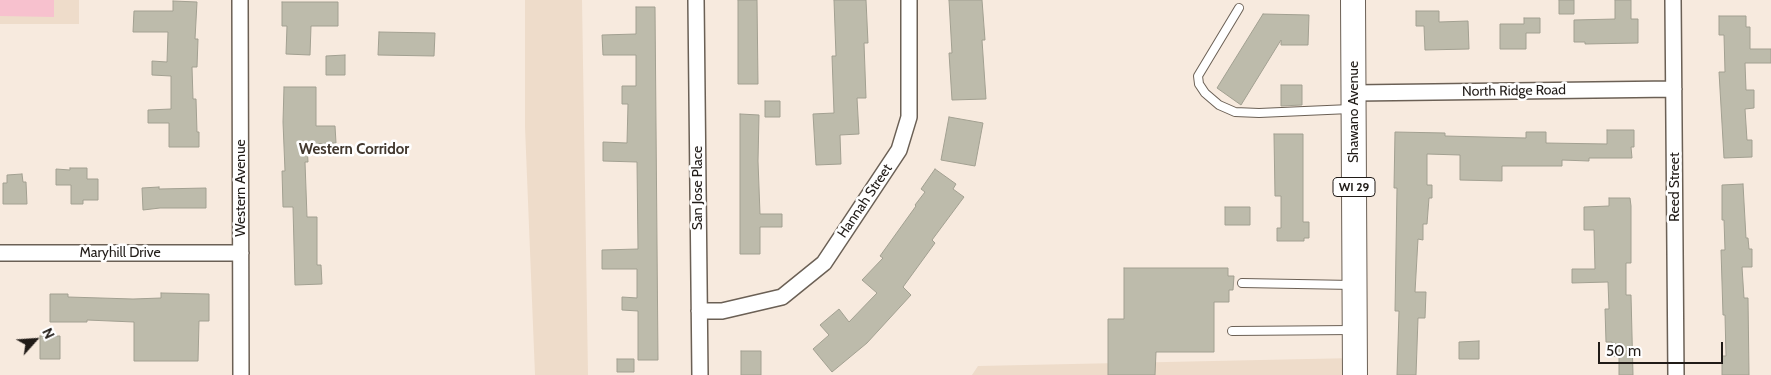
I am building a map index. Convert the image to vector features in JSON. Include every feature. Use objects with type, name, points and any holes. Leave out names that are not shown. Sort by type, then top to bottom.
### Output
[{"type":"main road","name":"Shawano Avenue","points":[[1353,0],[1355,375]]},
{"type":"street","name":"Western Avenue","points":[[240,0],[241,375]]},
{"type":"street","name":"San Jose Place","points":[[696,0],[700,375]]},
{"type":"street","name":"Hannah Street","points":[[699,311],[722,311],[782,297],[824,263],[899,150],[910,117],[909,0]]},
{"type":"street","name":"Reed Street","points":[[1673,0],[1676,375]]},
{"type":"street","name":"North Ridge Road","points":[[1354,101],[1674,89]]},
{"type":"street","name":"Maryhill Drive","points":[[0,253],[241,253]]},
{"type":"lane","points":[[1239,8],[1198,76],[1202,88],[1219,105],[1235,112],[1304,112],[1354,101]]},
{"type":"lane","points":[[1242,283],[1354,285]]},
{"type":"lane","points":[[1232,331],[1355,330]]},
{"type":"shaded area","points":[[0,0],[79,0],[79,24],[0,24]]},
{"type":"shaded area","points":[[0,0],[54,0],[54,17],[0,16]]},
{"type":"shaded area","points":[[525,0],[582,0],[588,375],[535,375],[525,127]]},
{"type":"shaded area","points":[[1355,358],[1355,375],[972,375],[978,366]]},
{"type":"building","points":[[738,0],[757,0],[758,84],[738,84]]},
{"type":"building","points":[[834,0],[866,0],[868,43],[864,43],[866,98],[857,98],[859,134],[840,135],[841,164],[816,165],[813,114],[834,113],[832,56],[836,56]]},
{"type":"building","points":[[949,0],[982,0],[985,40],[982,40],[986,99],[952,100],[949,53],[952,53]]},
{"type":"building","points":[[1559,0],[1574,0],[1574,14],[1559,14]]},
{"type":"building","points":[[1615,0],[1631,0],[1631,19],[1638,19],[1638,43],[1585,44],[1585,42],[1574,42],[1574,20],[1615,19]]},
{"type":"building","points":[[173,1],[197,2],[195,39],[198,39],[197,67],[192,67],[193,99],[196,99],[199,147],[169,147],[169,123],[148,123],[148,110],[171,109],[171,76],[152,75],[152,61],[167,62],[168,32],[133,32],[134,11],[173,11]]},
{"type":"building","points":[[282,2],[338,2],[338,26],[311,26],[310,55],[286,54],[287,26],[282,26]]},
{"type":"building","points":[[636,7],[655,7],[658,360],[638,360],[638,311],[622,310],[622,297],[637,298],[637,269],[602,269],[602,250],[638,249],[637,162],[603,161],[603,142],[627,143],[628,104],[622,104],[622,86],[636,86],[636,55],[603,55],[602,35],[636,34]]},
{"type":"building","points":[[1416,11],[1439,11],[1439,22],[1468,21],[1469,49],[1425,50],[1424,26],[1416,26]]},
{"type":"building","points":[[1263,14],[1309,15],[1308,45],[1281,45],[1281,40],[1241,105],[1217,88]]},
{"type":"building","points":[[1719,16],[1746,16],[1746,27],[1750,27],[1750,49],[1771,49],[1771,63],[1745,63],[1746,90],[1754,90],[1754,108],[1745,109],[1747,140],[1752,140],[1752,157],[1724,158],[1719,72],[1725,72],[1724,35],[1719,35]]},
{"type":"building","points":[[1524,18],[1540,18],[1540,33],[1526,33],[1526,49],[1500,49],[1500,24],[1524,24]]},
{"type":"building","points":[[379,32],[435,33],[434,56],[378,55]]},
{"type":"building","points":[[345,55],[345,75],[326,75],[326,56]]},
{"type":"building","points":[[1281,85],[1302,85],[1302,105],[1281,106]]},
{"type":"building","points":[[284,87],[316,87],[316,126],[335,126],[336,143],[307,144],[308,162],[305,162],[307,217],[317,217],[317,265],[321,265],[322,284],[295,285],[293,207],[283,207],[282,171],[285,171]]},
{"type":"building","points":[[765,101],[780,101],[780,117],[765,117]]},
{"type":"building","points":[[740,114],[759,115],[760,214],[782,214],[782,227],[760,227],[760,254],[740,254]]},
{"type":"building","points":[[949,117],[983,123],[975,166],[941,160]]},
{"type":"building","points":[[1607,130],[1634,130],[1634,147],[1631,147],[1632,158],[1589,158],[1589,161],[1562,160],[1562,166],[1502,166],[1502,181],[1460,180],[1460,155],[1427,154],[1427,185],[1432,185],[1432,198],[1429,198],[1427,224],[1423,224],[1423,240],[1418,239],[1415,292],[1426,292],[1425,318],[1418,318],[1416,375],[1397,375],[1399,311],[1395,311],[1397,188],[1394,188],[1395,132],[1445,133],[1445,136],[1526,138],[1526,132],[1546,132],[1546,143],[1607,144]]},
{"type":"building","points":[[1274,134],[1303,134],[1303,222],[1309,222],[1309,238],[1304,238],[1304,241],[1277,241],[1277,228],[1281,228],[1281,196],[1275,196]]},
{"type":"building","points":[[70,168],[87,168],[87,179],[98,179],[98,200],[83,200],[83,204],[71,204],[71,185],[56,185],[56,169],[70,170]]},
{"type":"building","points":[[935,169],[956,184],[953,189],[964,197],[932,240],[935,243],[903,287],[911,295],[867,343],[832,372],[813,349],[829,335],[820,325],[839,309],[849,322],[877,293],[862,280],[883,258],[880,256],[925,192],[921,189]]},
{"type":"building","points":[[22,174],[23,182],[26,182],[27,204],[3,204],[3,183],[7,183],[7,175]]},
{"type":"building","points":[[1743,184],[1746,238],[1748,238],[1749,249],[1752,249],[1752,267],[1742,267],[1744,298],[1748,298],[1749,375],[1722,375],[1722,356],[1726,356],[1721,250],[1725,250],[1724,220],[1722,220],[1722,185]]},
{"type":"building","points":[[159,187],[159,189],[206,188],[206,208],[143,210],[142,188]]},
{"type":"building","points":[[1609,198],[1630,198],[1631,263],[1626,263],[1626,295],[1631,295],[1633,375],[1619,375],[1619,356],[1612,356],[1612,342],[1606,342],[1605,309],[1609,309],[1608,282],[1572,283],[1572,269],[1595,269],[1594,230],[1584,230],[1584,207],[1609,206]]},
{"type":"building","points":[[1225,207],[1250,207],[1250,225],[1225,225]]},
{"type":"building","points":[[1124,268],[1228,268],[1228,276],[1234,276],[1233,290],[1229,290],[1229,302],[1214,302],[1214,352],[1156,352],[1155,375],[1108,375],[1108,319],[1124,319]]},
{"type":"building","points":[[161,293],[209,294],[209,321],[199,321],[198,361],[134,361],[134,322],[87,320],[87,322],[50,322],[50,294],[68,294],[68,297],[133,299],[161,298]]},
{"type":"building","points":[[40,336],[60,336],[60,359],[40,359]]},
{"type":"building","points":[[1479,341],[1479,359],[1459,359],[1459,342]]},
{"type":"building","points":[[741,351],[761,351],[761,375],[741,375]]},
{"type":"building","points":[[617,359],[634,359],[634,372],[617,372]]},
{"type":"district","name":"Western Corridor","points":[[354,150]]}]
